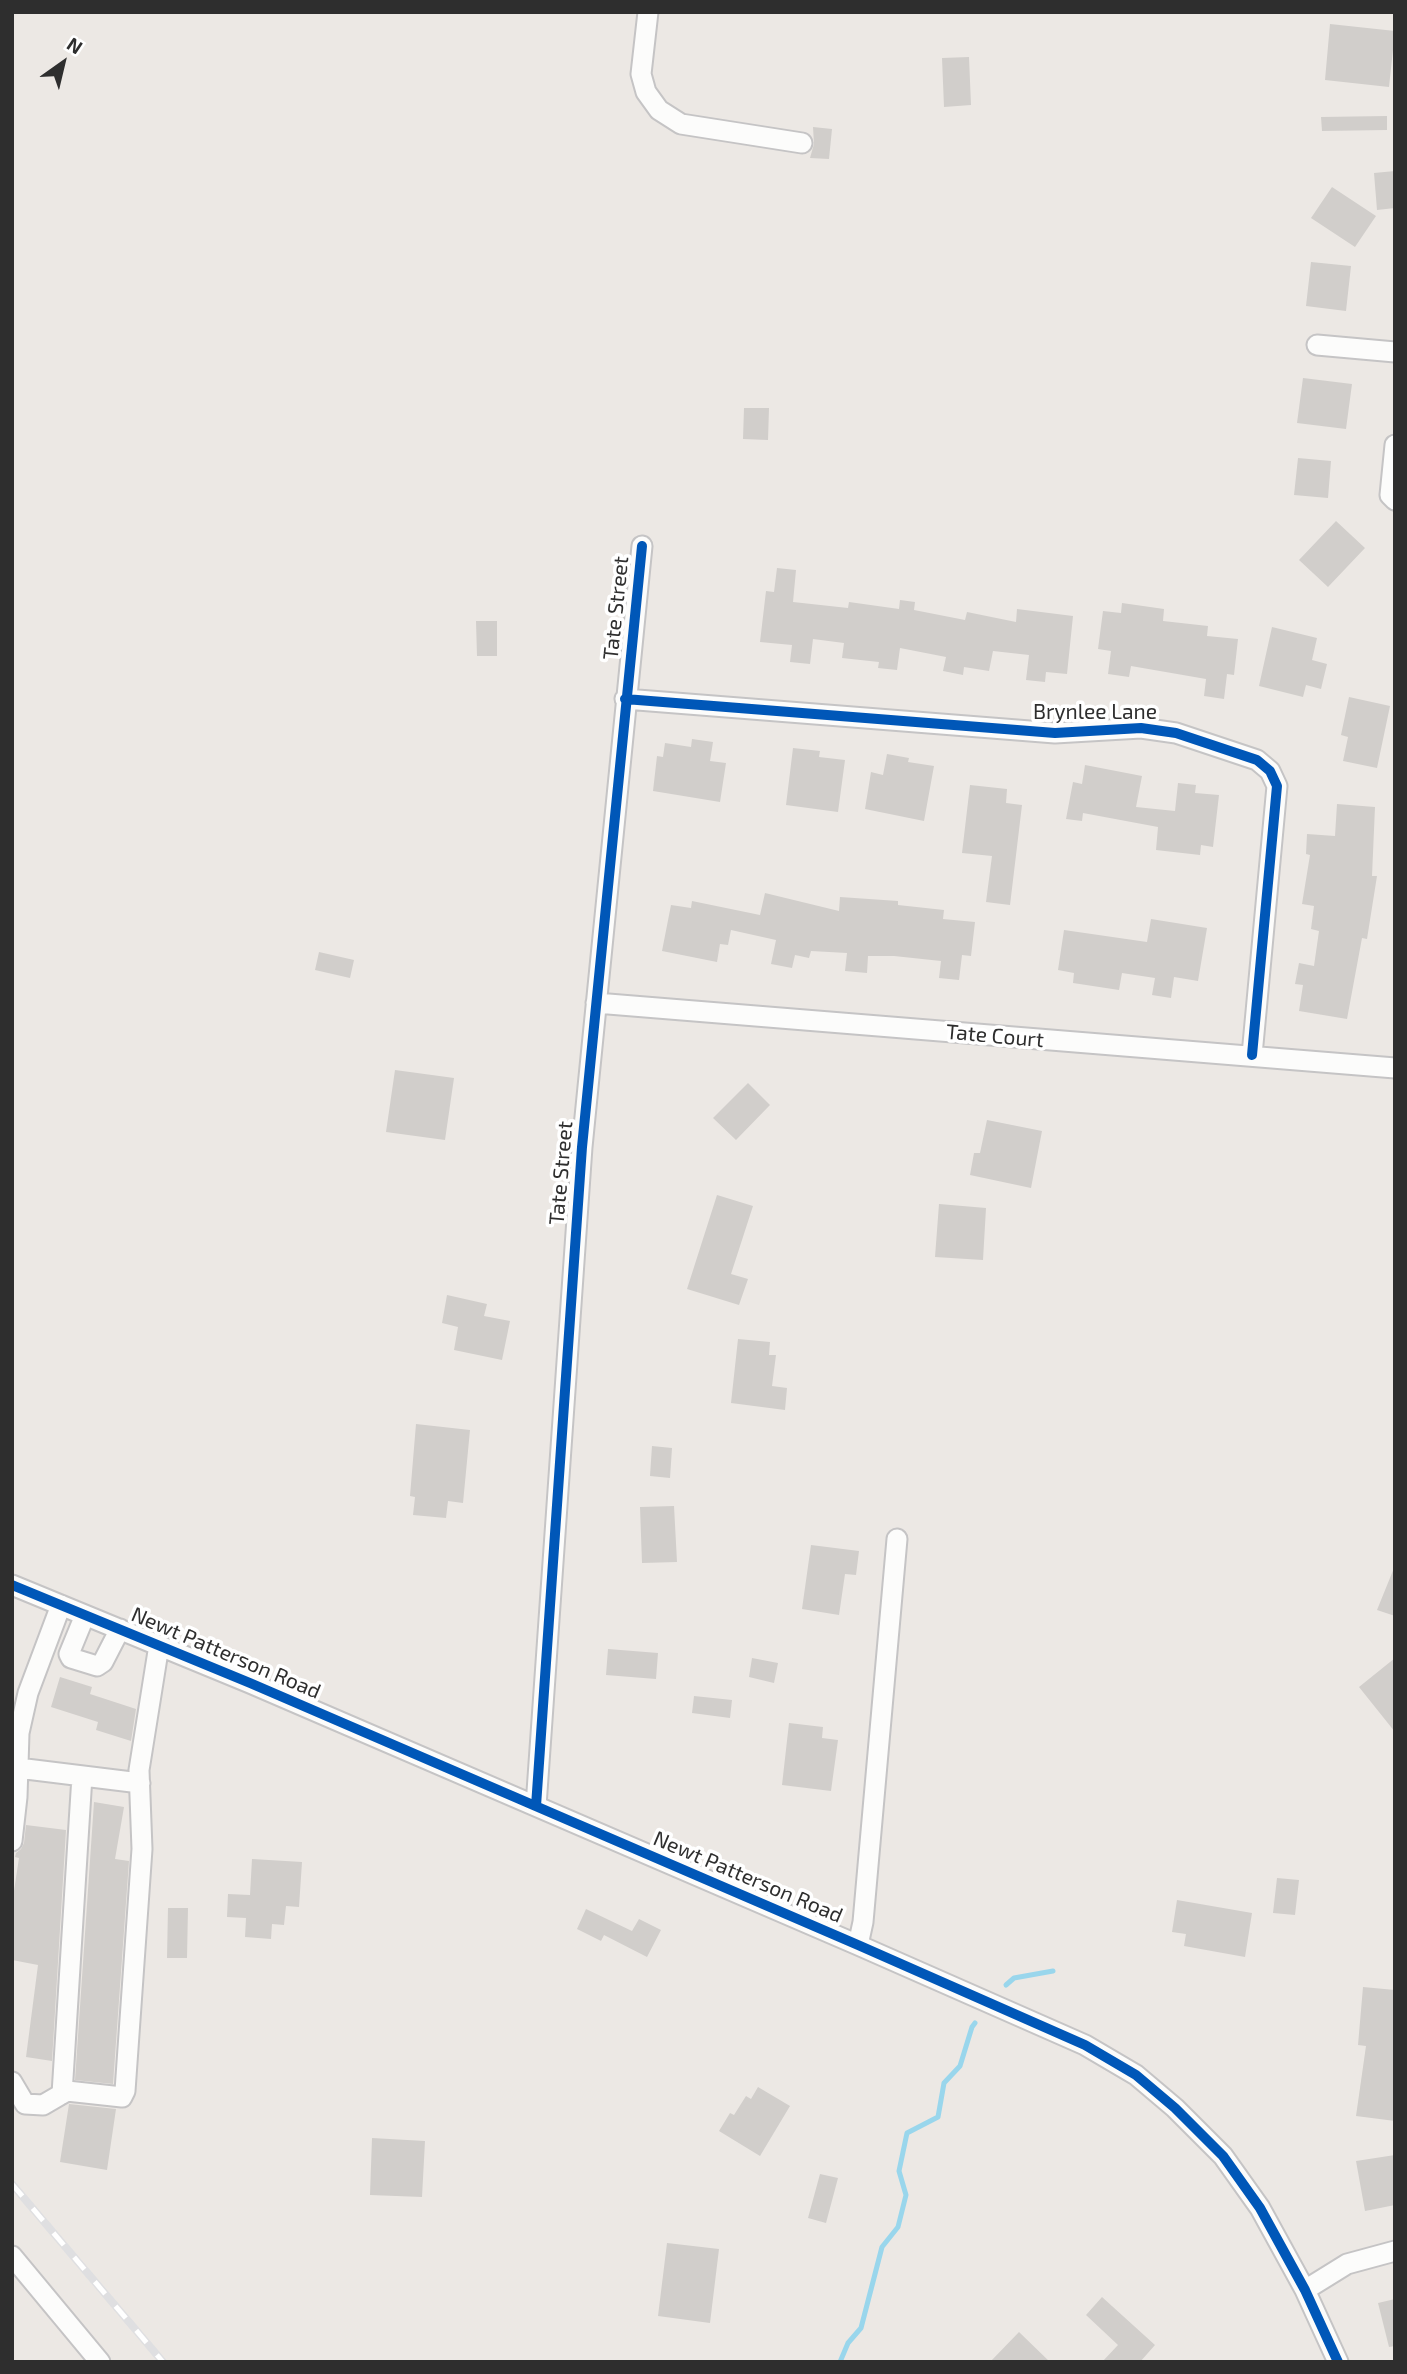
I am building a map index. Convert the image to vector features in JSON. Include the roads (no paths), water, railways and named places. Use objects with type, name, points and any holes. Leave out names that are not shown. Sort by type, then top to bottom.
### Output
[{"type":"street","points":[[648,12],[641,74],[646,92],[659,110],[681,124],[803,143]]},
{"type":"street","points":[[1317,345],[1395,352]]},
{"type":"street","points":[[1393,499],[1395,444]]},
{"type":"street","name":"Tate Street","points":[[536,1805],[582,1147],[642,546]]},
{"type":"street","name":"Brynlee Lane","points":[[625,699],[1055,733],[1141,728],[1176,733],[1257,760],[1270,771],[1277,786],[1252,1055]]},
{"type":"street","name":"Tate Court","points":[[596,1003],[1395,1068]]},
{"type":"street","points":[[858,1945],[863,1922],[897,1539]]},
{"type":"street","name":"Newt Patterson Road","points":[[12,1585],[536,1805],[1085,2045],[1136,2075],[1175,2108],[1223,2156],[1260,2208],[1304,2290],[1338,2362]]},
{"type":"street","points":[[12,1842],[19,1733],[28,1693],[61,1605]]},
{"type":"street","points":[[85,1615],[69,1654],[71,1658],[97,1666],[103,1662],[120,1629]]},
{"type":"street","points":[[12,2082],[25,2104],[43,2105],[67,2091],[122,2097],[125,2091],[142,1849],[139,1770],[159,1645]]},
{"type":"street","points":[[18,1768],[140,1783]]},
{"type":"street","points":[[62,2094],[82,1776]]},
{"type":"street","points":[[1304,2290],[1348,2263],[1395,2251]]},
{"type":"street","points":[[12,2256],[100,2362]]},
{"type":"waterway","points":[[1006,1985],[1014,1978],[1053,1971]]},
{"type":"waterway","points":[[840,2362],[848,2343],[861,2328],[882,2247],[898,2227],[906,2195],[899,2171],[907,2133],[938,2117],[944,2083],[960,2066],[975,2023]]},
{"type":"railway","points":[[12,2184],[163,2362]]}]
